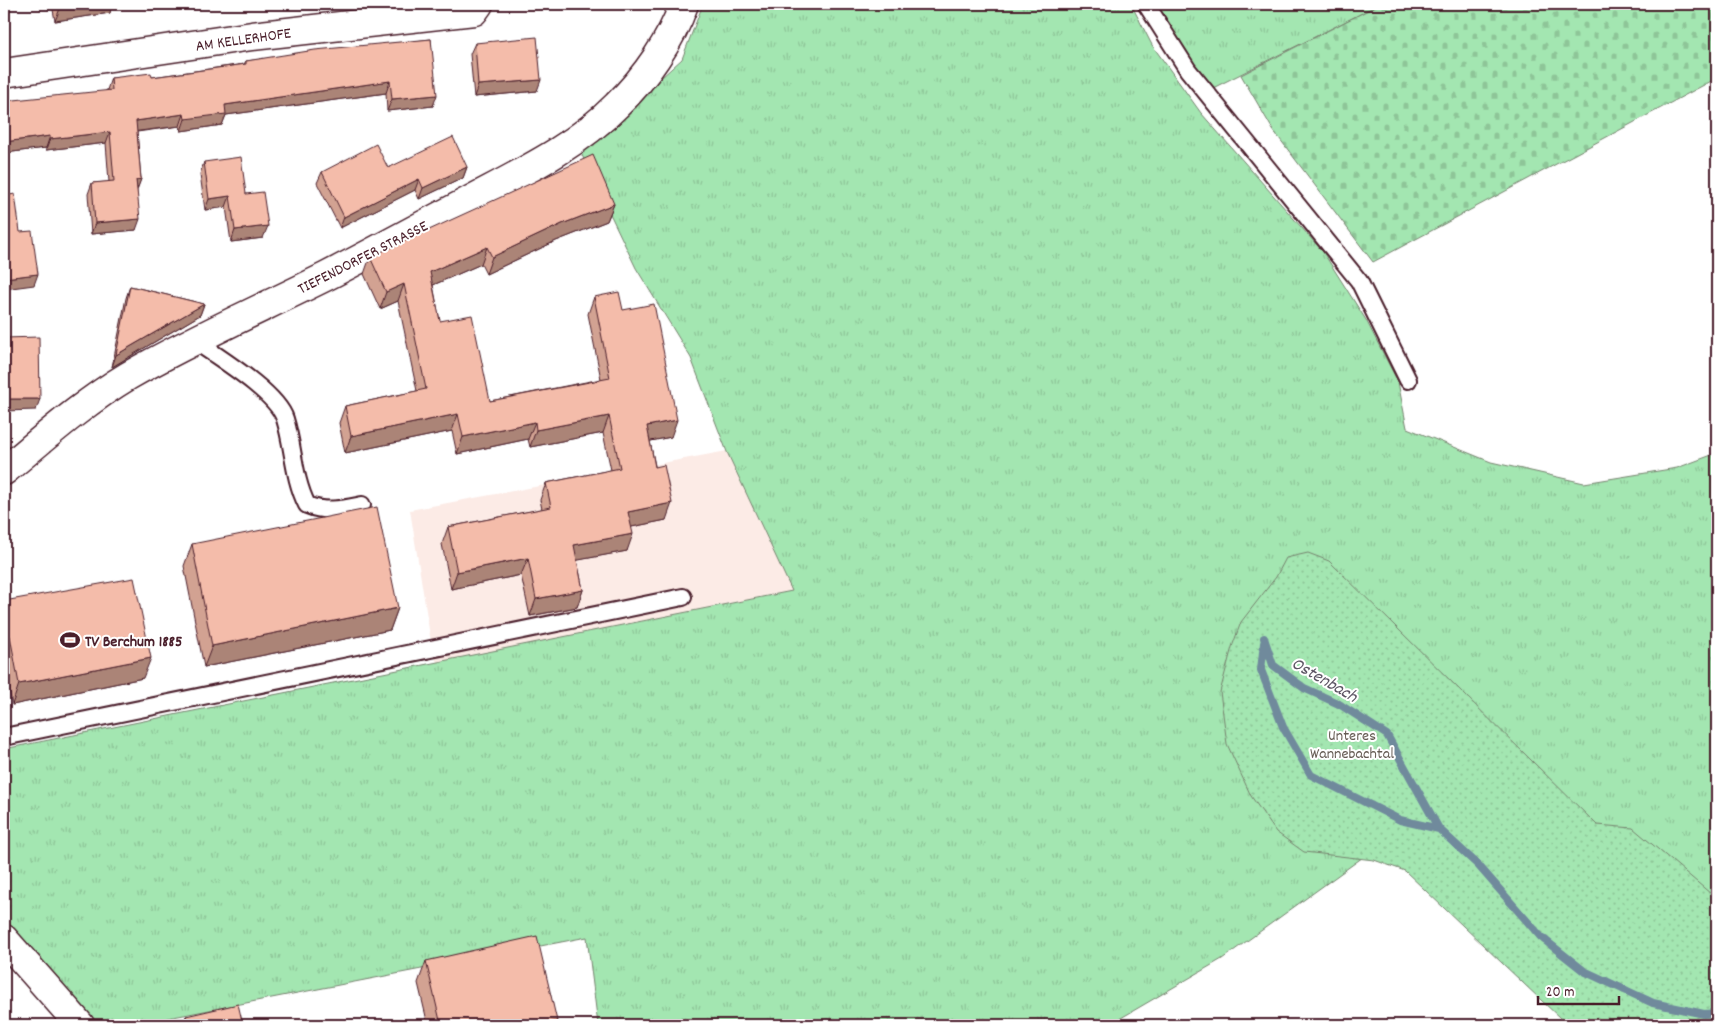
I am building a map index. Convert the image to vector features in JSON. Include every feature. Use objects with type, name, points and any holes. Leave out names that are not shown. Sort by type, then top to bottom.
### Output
[{"type":"street","name":"AM KELLERHOFE","points":[[4,73],[252,36],[474,10],[479,4]]},
{"type":"street","name":"TIEFENDORFER STRASSE","points":[[4,471],[82,407],[127,377],[328,275],[534,166],[590,128],[617,106],[641,79],[666,40],[684,4]]},
{"type":"street","points":[[4,939],[80,1025]]},
{"type":"lane","points":[[1146,4],[1188,70],[1359,281],[1408,380]]},
{"type":"lane","points":[[195,341],[274,400],[285,417],[299,488],[307,505],[318,509],[334,510],[362,505]]},
{"type":"lane","points":[[4,737],[683,597]]},
{"type":"shaded area","points":[[727,451],[792,591],[437,663],[431,642],[410,510]]},
{"type":"green space","points":[[703,4],[1131,4],[1152,45],[1201,113],[1323,252],[1366,320],[1398,382],[1407,428],[1491,462],[1584,483],[1677,468],[1717,453],[1717,1025],[1477,909],[1377,847],[1222,959],[1109,1025],[598,1025],[587,937],[132,1025],[97,1025],[4,923],[4,749],[792,591],[727,452],[691,358],[636,268],[580,151],[682,59]]},
{"type":"green space","points":[[1157,4],[1380,4],[1211,89]]},
{"type":"green space","points":[[1380,4],[1717,4],[1717,78],[1373,262],[1273,130],[1241,75]]},
{"type":"green space","name":"Unteres Wannebachtal","points":[[1308,553],[1329,561],[1597,825],[1633,828],[1717,899],[1717,1025],[1578,1025],[1561,1019],[1405,871],[1374,860],[1304,852],[1276,832],[1251,796],[1227,744],[1220,692],[1241,622],[1276,577],[1286,558]]},
{"type":"building","points":[[537,37],[541,80],[478,85],[475,43]]},
{"type":"building","points":[[431,39],[437,95],[392,99],[390,81],[225,105],[226,114],[185,119],[184,114],[136,121],[141,179],[136,180],[140,219],[95,223],[92,183],[114,181],[110,132],[50,139],[50,136],[4,142],[4,101],[112,90],[111,78],[151,73],[152,77],[246,64],[246,61],[315,50]]},
{"type":"building","points":[[453,137],[467,167],[423,188],[419,179],[344,217],[322,172],[376,144],[388,168]]},
{"type":"building","points":[[593,155],[614,204],[562,224],[492,257],[487,247],[430,272],[440,321],[472,315],[490,401],[610,378],[594,297],[619,292],[623,310],[654,304],[677,420],[647,426],[655,467],[664,465],[672,503],[628,512],[633,534],[574,545],[583,590],[536,599],[528,558],[457,572],[448,527],[551,507],[546,483],[620,468],[609,416],[536,430],[535,422],[463,437],[458,414],[351,436],[345,406],[426,389],[404,284],[386,292],[370,257]]},
{"type":"building","points":[[241,157],[246,194],[263,192],[268,226],[235,230],[230,196],[209,199],[204,162]]},
{"type":"building","points":[[15,194],[20,232],[32,231],[38,274],[4,278],[4,196]]},
{"type":"building","points":[[130,286],[204,304],[116,355]]},
{"type":"building","points":[[39,337],[40,399],[4,399],[4,338]]},
{"type":"building","points":[[377,507],[398,608],[212,646],[192,544]]},
{"type":"building","name":"TV Berchum 1885","points":[[134,578],[151,658],[19,684],[10,636],[4,637],[4,601]]},
{"type":"building","points":[[537,936],[557,1021],[540,1025],[441,1025],[426,961]]},
{"type":"building","points":[[238,1004],[243,1025],[189,1025],[186,1016]]},
{"type":"waterway","name":"Ostenbach","points":[[1264,638],[1273,665],[1304,688],[1339,704],[1387,735],[1439,829],[1478,865],[1541,937],[1584,971],[1653,1003],[1704,1014],[1717,1013]]},
{"type":"waterway","name":"Ostenbach","points":[[1264,643],[1261,670],[1283,727],[1311,775],[1400,820],[1439,829]]},
{"type":"place","name":"TV Berchum 1885","points":[[70,640]]}]
